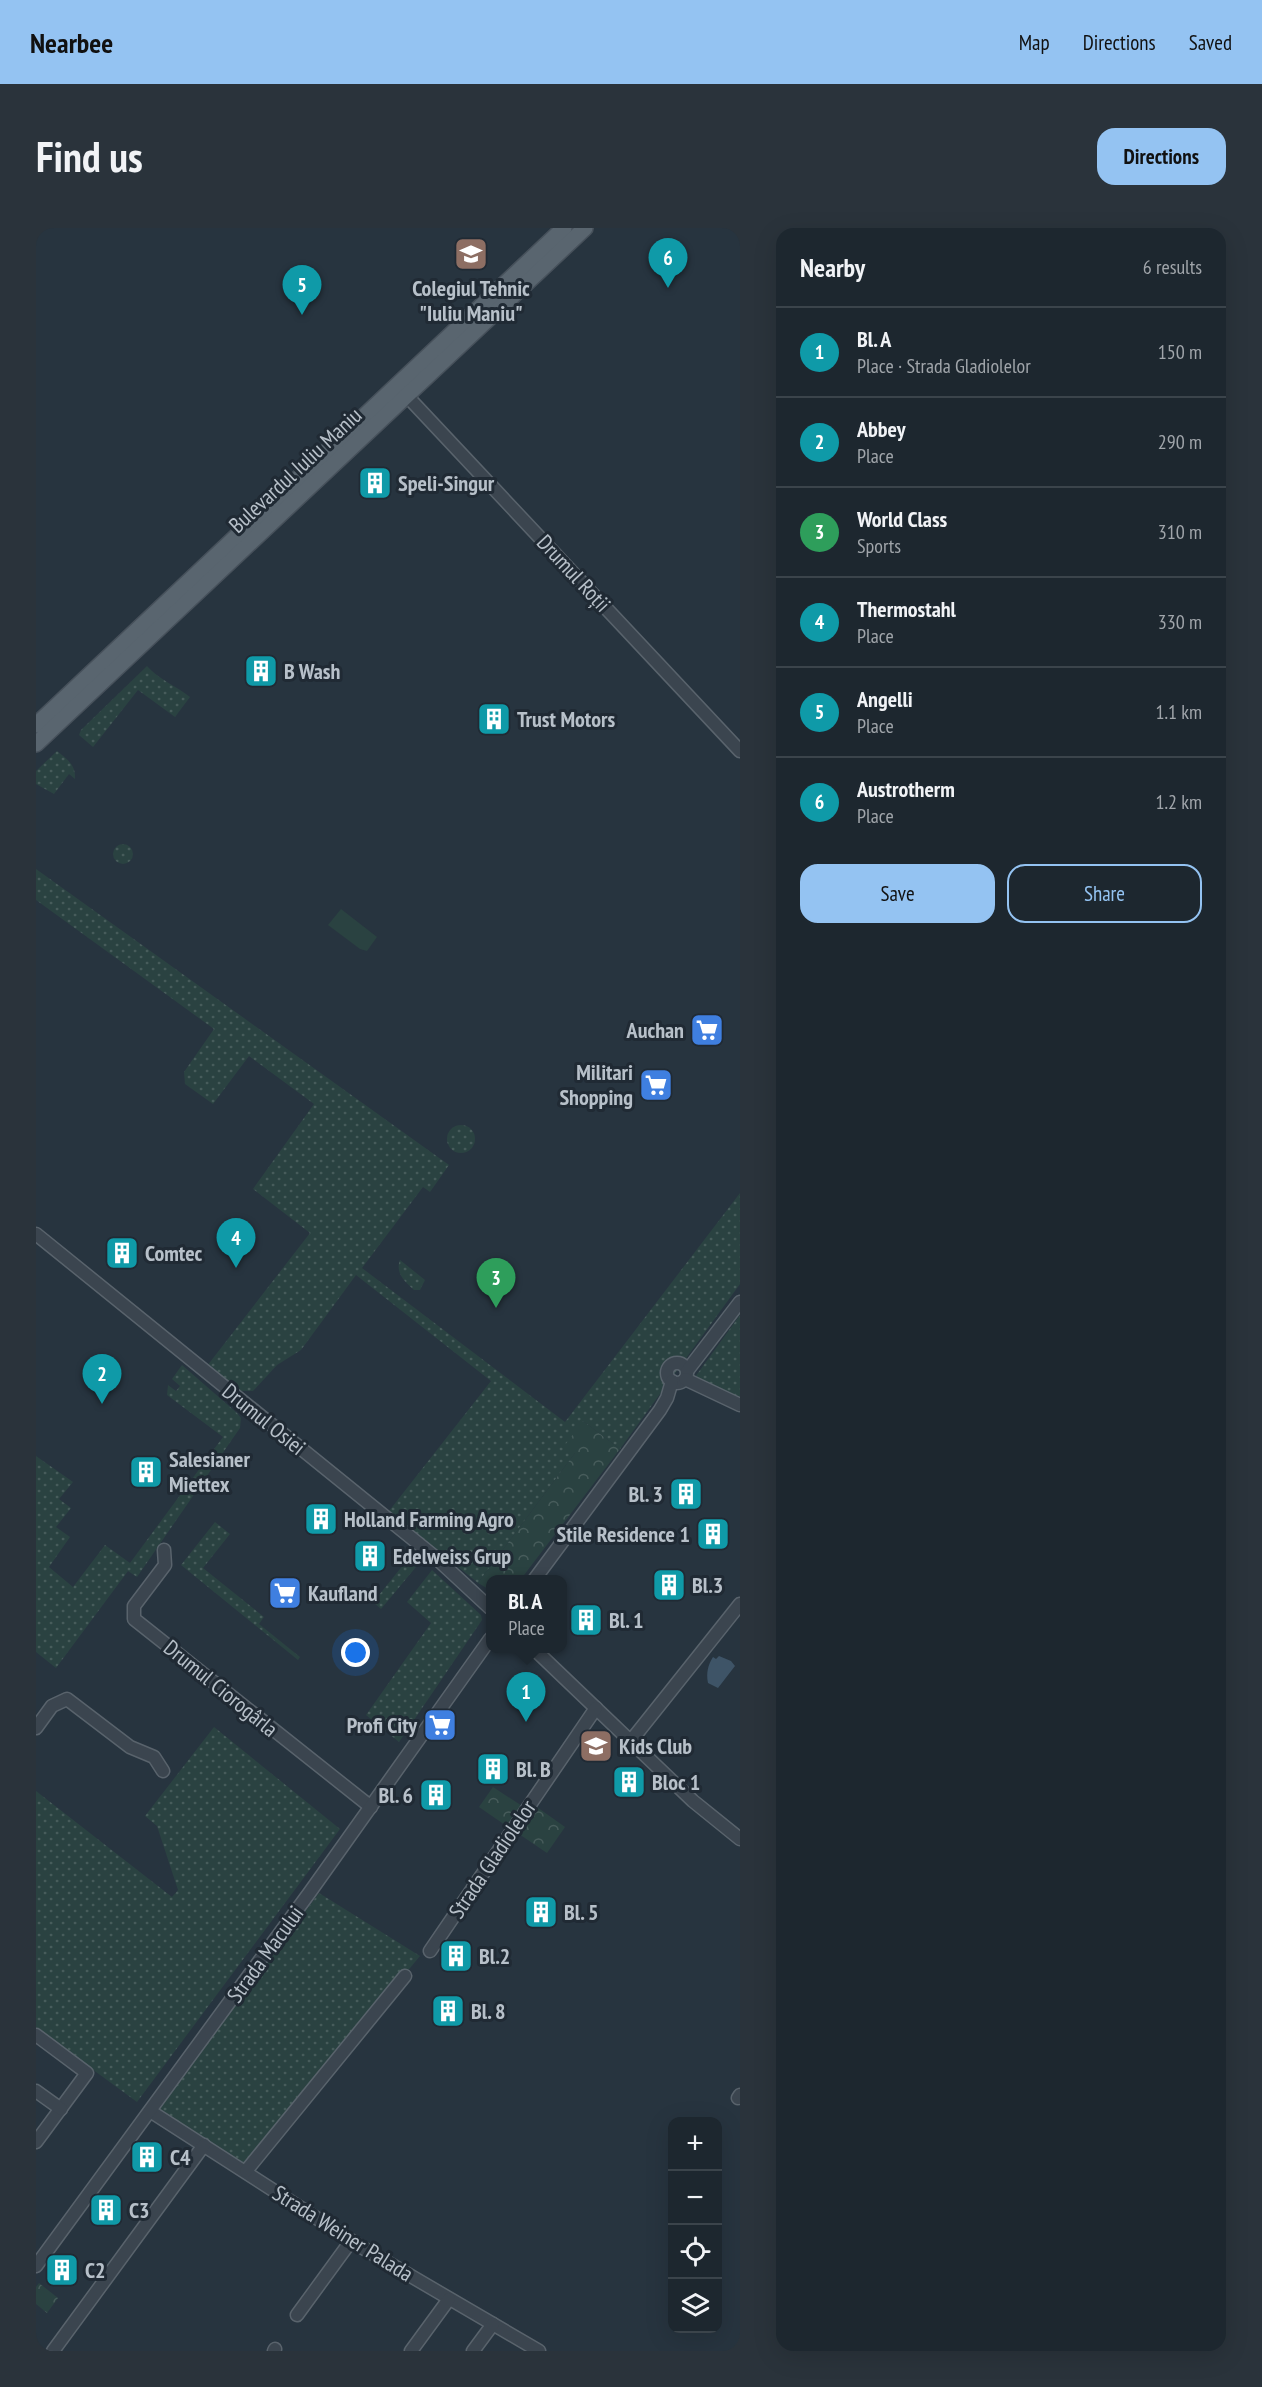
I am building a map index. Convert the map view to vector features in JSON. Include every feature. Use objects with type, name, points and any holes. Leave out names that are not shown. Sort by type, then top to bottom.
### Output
[{"type":"main road","name":"Bulevardul Iuliu Maniu","points":[[41,731],[202,569],[572,232],[585,228]]},
{"type":"main road","name":"Bulevardul Iuliu Maniu","points":[[41,731],[194,595],[407,396],[572,232]]},
{"type":"main road","points":[[194,595],[195,584],[202,569]]},
{"type":"street","name":"Drumul Roții","points":[[407,396],[740,751]]},
{"type":"street","name":"Drumul Osiei","points":[[36,1234],[435,1557],[486,1604]]},
{"type":"street","points":[[740,1302],[684,1371],[680,1382],[672,1381],[667,1374],[673,1364],[684,1371],[740,1405]]},
{"type":"street","points":[[538,1575],[660,1410],[667,1398],[672,1381]]},
{"type":"street","name":"Drumul Ciorogârla","points":[[164,1550],[165,1565],[134,1606],[134,1619],[371,1807]]},
{"type":"street","points":[[630,1742],[740,1604]]},
{"type":"street","name":"Strada Macului","points":[[36,2266],[371,1807],[486,1645]]},
{"type":"street","points":[[538,1653],[693,1802],[740,1839]]},
{"type":"street","points":[[36,1728],[52,1706],[62,1699],[72,1701],[130,1747],[154,1757],[163,1771]]},
{"type":"street","name":"Strada Gladiolelor","points":[[430,1951],[596,1708]]},
{"type":"street","points":[[246,2171],[405,1976]]},
{"type":"street","points":[[36,2035],[87,2073],[36,2142]]},
{"type":"street","points":[[36,2091],[61,2109]]},
{"type":"street","name":"Strada Weiner Palada","points":[[150,2110],[351,2241],[539,2351]]},
{"type":"street","points":[[54,2351],[204,2145]]},
{"type":"street","points":[[297,2315],[351,2241]]},
{"type":"street","points":[[411,2351],[449,2299]]},
{"type":"street","points":[[473,2351],[493,2324]]},
{"type":"green space","points":[[147,666],[156,675],[190,697],[175,717],[138,690],[93,747],[79,735],[81,730]]},
{"type":"green space","points":[[57,751],[72,766],[75,779],[69,774],[54,794],[36,784],[36,771]]},
{"type":"green space","points":[[123,844],[130,847],[133,854],[130,861],[123,864],[116,861],[113,854],[116,847]]},
{"type":"green space","points":[[36,869],[449,1165],[430,1192],[423,1187],[362,1268],[565,1422],[740,1193],[740,1284],[620,1449],[583,1421],[575,1453],[478,1583],[389,1511],[491,1381],[356,1275],[301,1350],[277,1365],[253,1391],[240,1391],[207,1366],[310,1233],[253,1189],[314,1104],[249,1056],[213,1104],[185,1084],[184,1072],[214,1029],[36,900]]},
{"type":"green space","points":[[341,909],[377,937],[367,951],[360,949],[328,925]]},
{"type":"green space","points":[[461,1125],[471,1129],[475,1139],[471,1149],[461,1153],[451,1149],[447,1139],[451,1129]]},
{"type":"green space","points":[[400,1260],[425,1280],[420,1290],[414,1290],[402,1277],[399,1269]]},
{"type":"green space","points":[[740,1315],[740,1398],[695,1377]]},
{"type":"green space","points":[[182,1365],[237,1413],[241,1418],[240,1428],[137,1577],[128,1571],[56,1668],[36,1652],[36,1456],[73,1482],[59,1499],[71,1508],[56,1527],[70,1537],[49,1567],[73,1587],[105,1545],[130,1563],[223,1437],[167,1395],[168,1385],[176,1391],[180,1386],[172,1379]]},
{"type":"green space","points":[[583,1421],[620,1449],[524,1575],[486,1575],[486,1588],[478,1583],[575,1453],[565,1445]]},
{"type":"green space","points":[[215,1522],[230,1534],[203,1568],[264,1617],[259,1624],[300,1657],[298,1660],[181,1565]]},
{"type":"green space","points":[[412,1554],[421,1561],[381,1609],[365,1595],[370,1588],[379,1595]]},
{"type":"green space","points":[[432,1570],[481,1615],[482,1620],[399,1742],[366,1715],[431,1623],[407,1602]]},
{"type":"green space","points":[[214,1727],[340,1829],[137,2102],[36,2028],[36,1791],[172,1897],[178,1890],[157,1826],[145,1816]]},
{"type":"green space","points":[[493,1787],[522,1806],[508,1827],[479,1807]]},
{"type":"green space","points":[[534,1805],[565,1827],[547,1853],[516,1832]]},
{"type":"green space","points":[[319,1893],[420,1956],[246,2166],[158,2110]]},
{"type":"green space","points":[[39,2283],[58,2298],[47,2313],[36,2304],[36,2287]]},
{"type":"water","points":[[719,1656],[731,1661],[735,1666],[718,1688],[708,1683],[707,1676],[713,1657],[716,1659]]},
{"type":"place","name":"Colegiul Tehnic \"Iuliu Maniu\"","points":[[471,254]]},
{"type":"place","name":"Austrotherm","points":[[668,288]]},
{"type":"place","name":"Angelli","points":[[302,315]]},
{"type":"place","name":"Speli-Singur","points":[[375,483]]},
{"type":"place","name":"B Wash","points":[[261,671]]},
{"type":"place","name":"Trust Motors","points":[[494,719]]},
{"type":"place","name":"Auchan","points":[[707,1030]]},
{"type":"place","name":"Militari Shopping","points":[[656,1085]]},
{"type":"place","name":"Comtec","points":[[122,1253]]},
{"type":"place","name":"Thermostahl","points":[[236,1268]]},
{"type":"place","name":"World Class","points":[[496,1308]]},
{"type":"place","name":"Abbey","points":[[102,1404]]},
{"type":"place","name":"Salesianer Miettex","points":[[146,1472]]},
{"type":"place","name":"Bl. 3","points":[[686,1494]]},
{"type":"place","name":"Holland Farming Agro","points":[[321,1519]]},
{"type":"place","name":"Stile Residence 1","points":[[713,1534]]},
{"type":"place","name":"Edelweiss Grup","points":[[370,1556]]},
{"type":"place","name":"Bl.3","points":[[669,1585]]},
{"type":"place","name":"Kaufland","points":[[285,1593]]},
{"type":"place","name":"Bl. 1","points":[[586,1620]]},
{"type":"place","name":"Bl. A","points":[[526,1722]]},
{"type":"place","name":"Profi City","points":[[440,1725]]},
{"type":"place","name":"Kids Club","points":[[596,1746]]},
{"type":"place","name":"Bl. B","points":[[493,1769]]},
{"type":"place","name":"Bloc 1","points":[[629,1782]]},
{"type":"place","name":"Bl. 6","points":[[436,1795]]},
{"type":"place","name":"Bl. 5","points":[[541,1912]]},
{"type":"place","name":"Bl.2","points":[[456,1956]]},
{"type":"place","name":"Bl. 8","points":[[448,2011]]},
{"type":"place","name":"C4","points":[[147,2157]]},
{"type":"place","name":"C3","points":[[106,2210]]},
{"type":"place","name":"C2","points":[[62,2270]]}]
